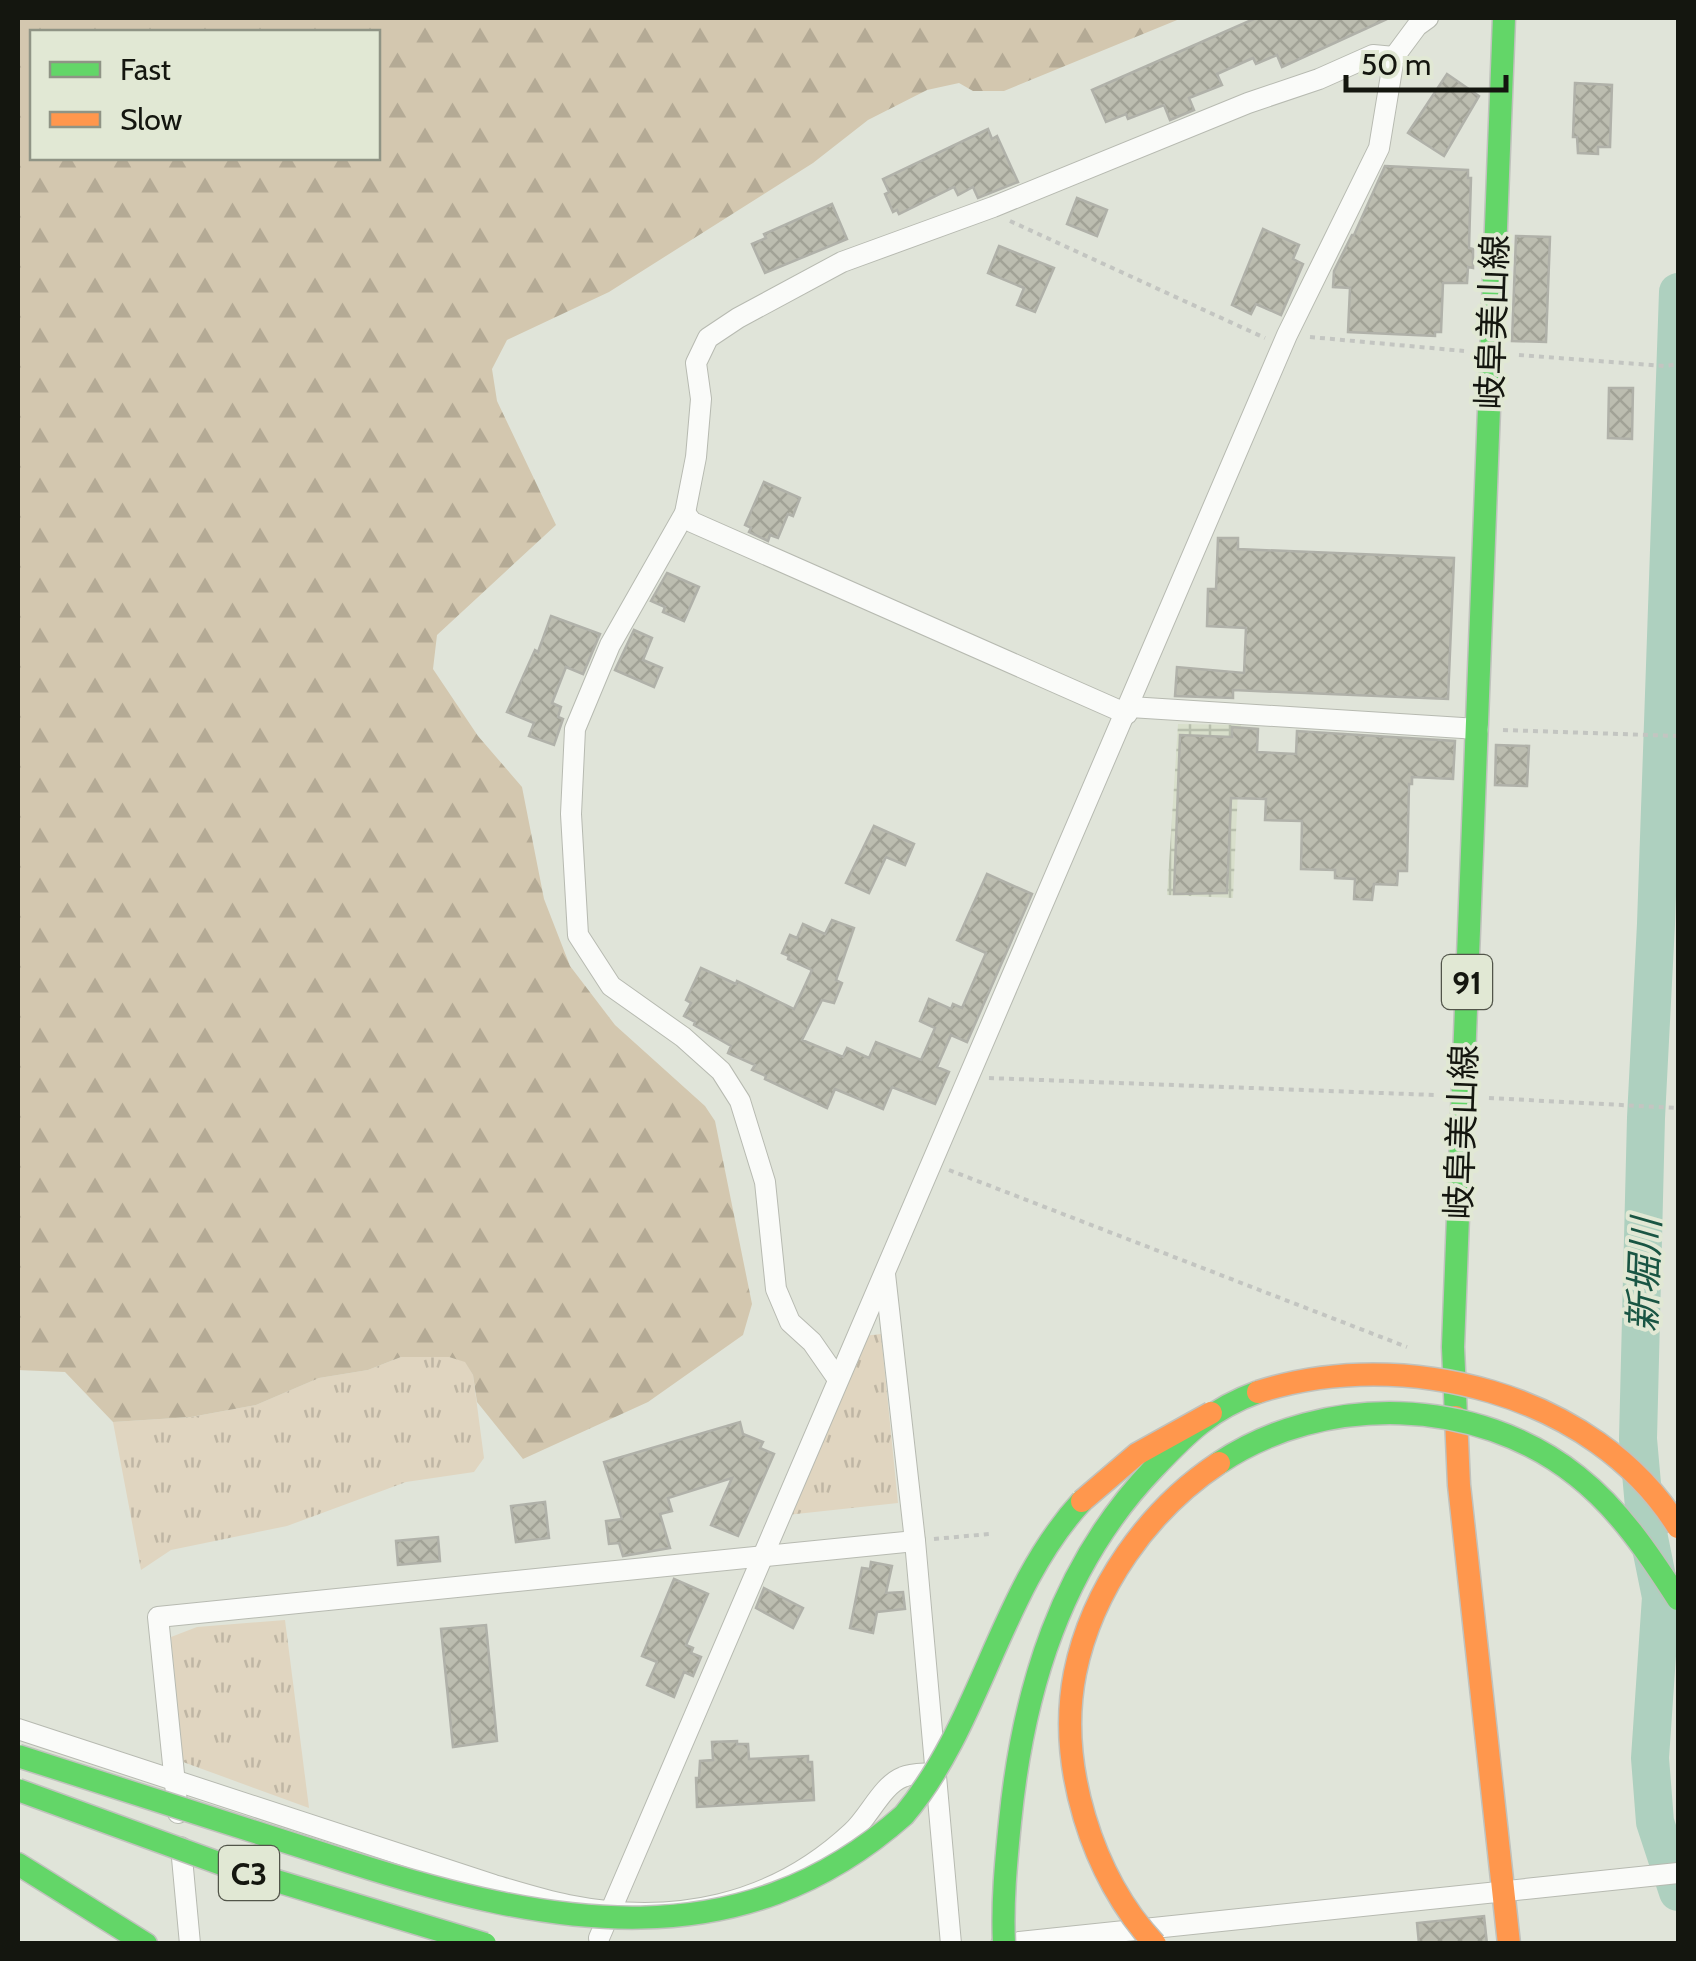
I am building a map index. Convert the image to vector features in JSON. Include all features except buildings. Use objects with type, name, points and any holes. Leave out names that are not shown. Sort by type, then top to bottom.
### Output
[{"type":"main road","name":"岐阜美山線","points":[[1504,18],[1454,1347],[1456,1438],[1509,1944]]},
{"type":"main road","points":[[18,1756],[518,1916],[583,1932],[653,1939],[727,1928],[784,1908],[831,1884],[922,1793],[1032,1576],[1066,1520],[1097,1486],[1151,1444],[1264,1390],[1326,1379],[1392,1375],[1484,1388],[1526,1403],[1571,1426],[1652,1489],[1678,1526]]},
{"type":"main road","points":[[1155,1944],[1101,1870],[1096,1854],[1082,1808],[1070,1740],[1074,1681],[1090,1625],[1115,1567],[1155,1514],[1200,1471],[1297,1425],[1354,1413],[1414,1412],[1477,1425],[1520,1441],[1558,1462],[1602,1496],[1630,1526],[1678,1599]]},
{"type":"main road","points":[[1003,1944],[1011,1803],[1024,1725],[1046,1636],[1074,1575],[1103,1529],[1158,1463],[1211,1413]]},
{"type":"main road","name":"C3","points":[[18,1790],[227,1866],[485,1944]]},
{"type":"main road","points":[[18,1864],[146,1944]]},
{"type":"street","points":[[596,1944],[1285,341],[1379,148],[1394,58],[1417,26],[1428,18]]},
{"type":"street","points":[[837,1378],[812,1342],[790,1322],[776,1289],[765,1182],[740,1102],[721,1071],[696,1048],[612,986],[578,935],[571,814],[575,729],[610,645],[685,514],[696,457],[701,399],[696,363],[708,338],[842,262],[994,207],[1373,55],[1394,58]]},
{"type":"street","points":[[685,514],[692,522],[1129,711],[1478,729]]},
{"type":"street","points":[[885,1272],[915,1541],[951,1944]]},
{"type":"street","points":[[190,1944],[158,1617],[915,1541]]},
{"type":"street","points":[[18,1729],[494,1885],[568,1905],[613,1910],[679,1910],[738,1902],[770,1890],[800,1874],[852,1832],[893,1783],[905,1776],[936,1773]]},
{"type":"street","points":[[1003,1944],[1678,1873]]},
{"type":"path","points":[[994,207],[1011,222],[1285,341],[1678,364]]},
{"type":"path","points":[[1478,729],[1678,736]]},
{"type":"path","points":[[970,1077],[1678,1108]]},
{"type":"path","points":[[931,1163],[1410,1348]]},
{"type":"path","points":[[915,1541],[989,1534]]},
{"type":"shaded area","points":[[1178,724],[1241,725],[1233,898],[1167,895]]},
{"type":"green space","points":[[18,18],[1182,18],[1004,91],[973,91],[959,83],[927,90],[868,120],[813,163],[609,292],[507,340],[492,369],[497,401],[556,525],[437,635],[433,669],[478,736],[522,787],[544,899],[570,966],[615,1025],[705,1106],[715,1121],[752,1304],[743,1335],[648,1402],[523,1459],[477,1402],[473,1375],[465,1362],[449,1357],[401,1357],[368,1370],[319,1378],[256,1405],[191,1417],[113,1422],[65,1372],[18,1370]]},
{"type":"green space","points":[[881,1334],[898,1503],[787,1515],[863,1336]]},
{"type":"green space","points":[[401,1357],[465,1361],[473,1375],[484,1458],[474,1472],[406,1482],[287,1526],[171,1550],[141,1570],[113,1422],[191,1417],[256,1405],[319,1378],[368,1370]]},
{"type":"green space","points":[[285,1620],[309,1808],[183,1762],[171,1637],[197,1627]]},
{"type":"waterway","name":"新堀川","points":[[1678,292],[1646,1118],[1638,1439],[1645,1518],[1661,1597],[1650,1758],[1655,1822],[1678,1892]]},
{"type":"traffic: fast","points":[[1456,1417],[1453,1347],[1504,18]]},
{"type":"traffic: fast","points":[[1004,1944],[1009,1837],[1025,1725],[1052,1632],[1071,1588],[1122,1506],[1166,1455],[1213,1414],[1258,1392]]},
{"type":"traffic: fast","points":[[1219,1463],[1260,1440],[1305,1424],[1352,1415],[1400,1413],[1447,1418],[1494,1430],[1537,1450],[1592,1489],[1632,1533],[1678,1599]]},
{"type":"traffic: fast","points":[[18,1756],[424,1885],[498,1903],[570,1914],[641,1918],[709,1911],[776,1893],[841,1862],[904,1815],[953,1739],[1030,1575],[1082,1501]]},
{"type":"traffic: fast","points":[[18,1790],[227,1866],[485,1944]]},
{"type":"traffic: fast","points":[[18,1864],[146,1944]]},
{"type":"traffic: slow","points":[[1258,1392],[1314,1379],[1373,1374],[1433,1379],[1491,1392],[1547,1413],[1598,1443],[1642,1481],[1678,1527]]},
{"type":"traffic: slow","points":[[1082,1501],[1137,1454],[1211,1413]]},
{"type":"traffic: slow","points":[[1456,1417],[1459,1485],[1509,1944]]},
{"type":"traffic: slow","points":[[1155,1944],[1113,1886],[1085,1817],[1071,1744],[1075,1673],[1095,1611],[1127,1554],[1169,1504],[1219,1463]]}]
